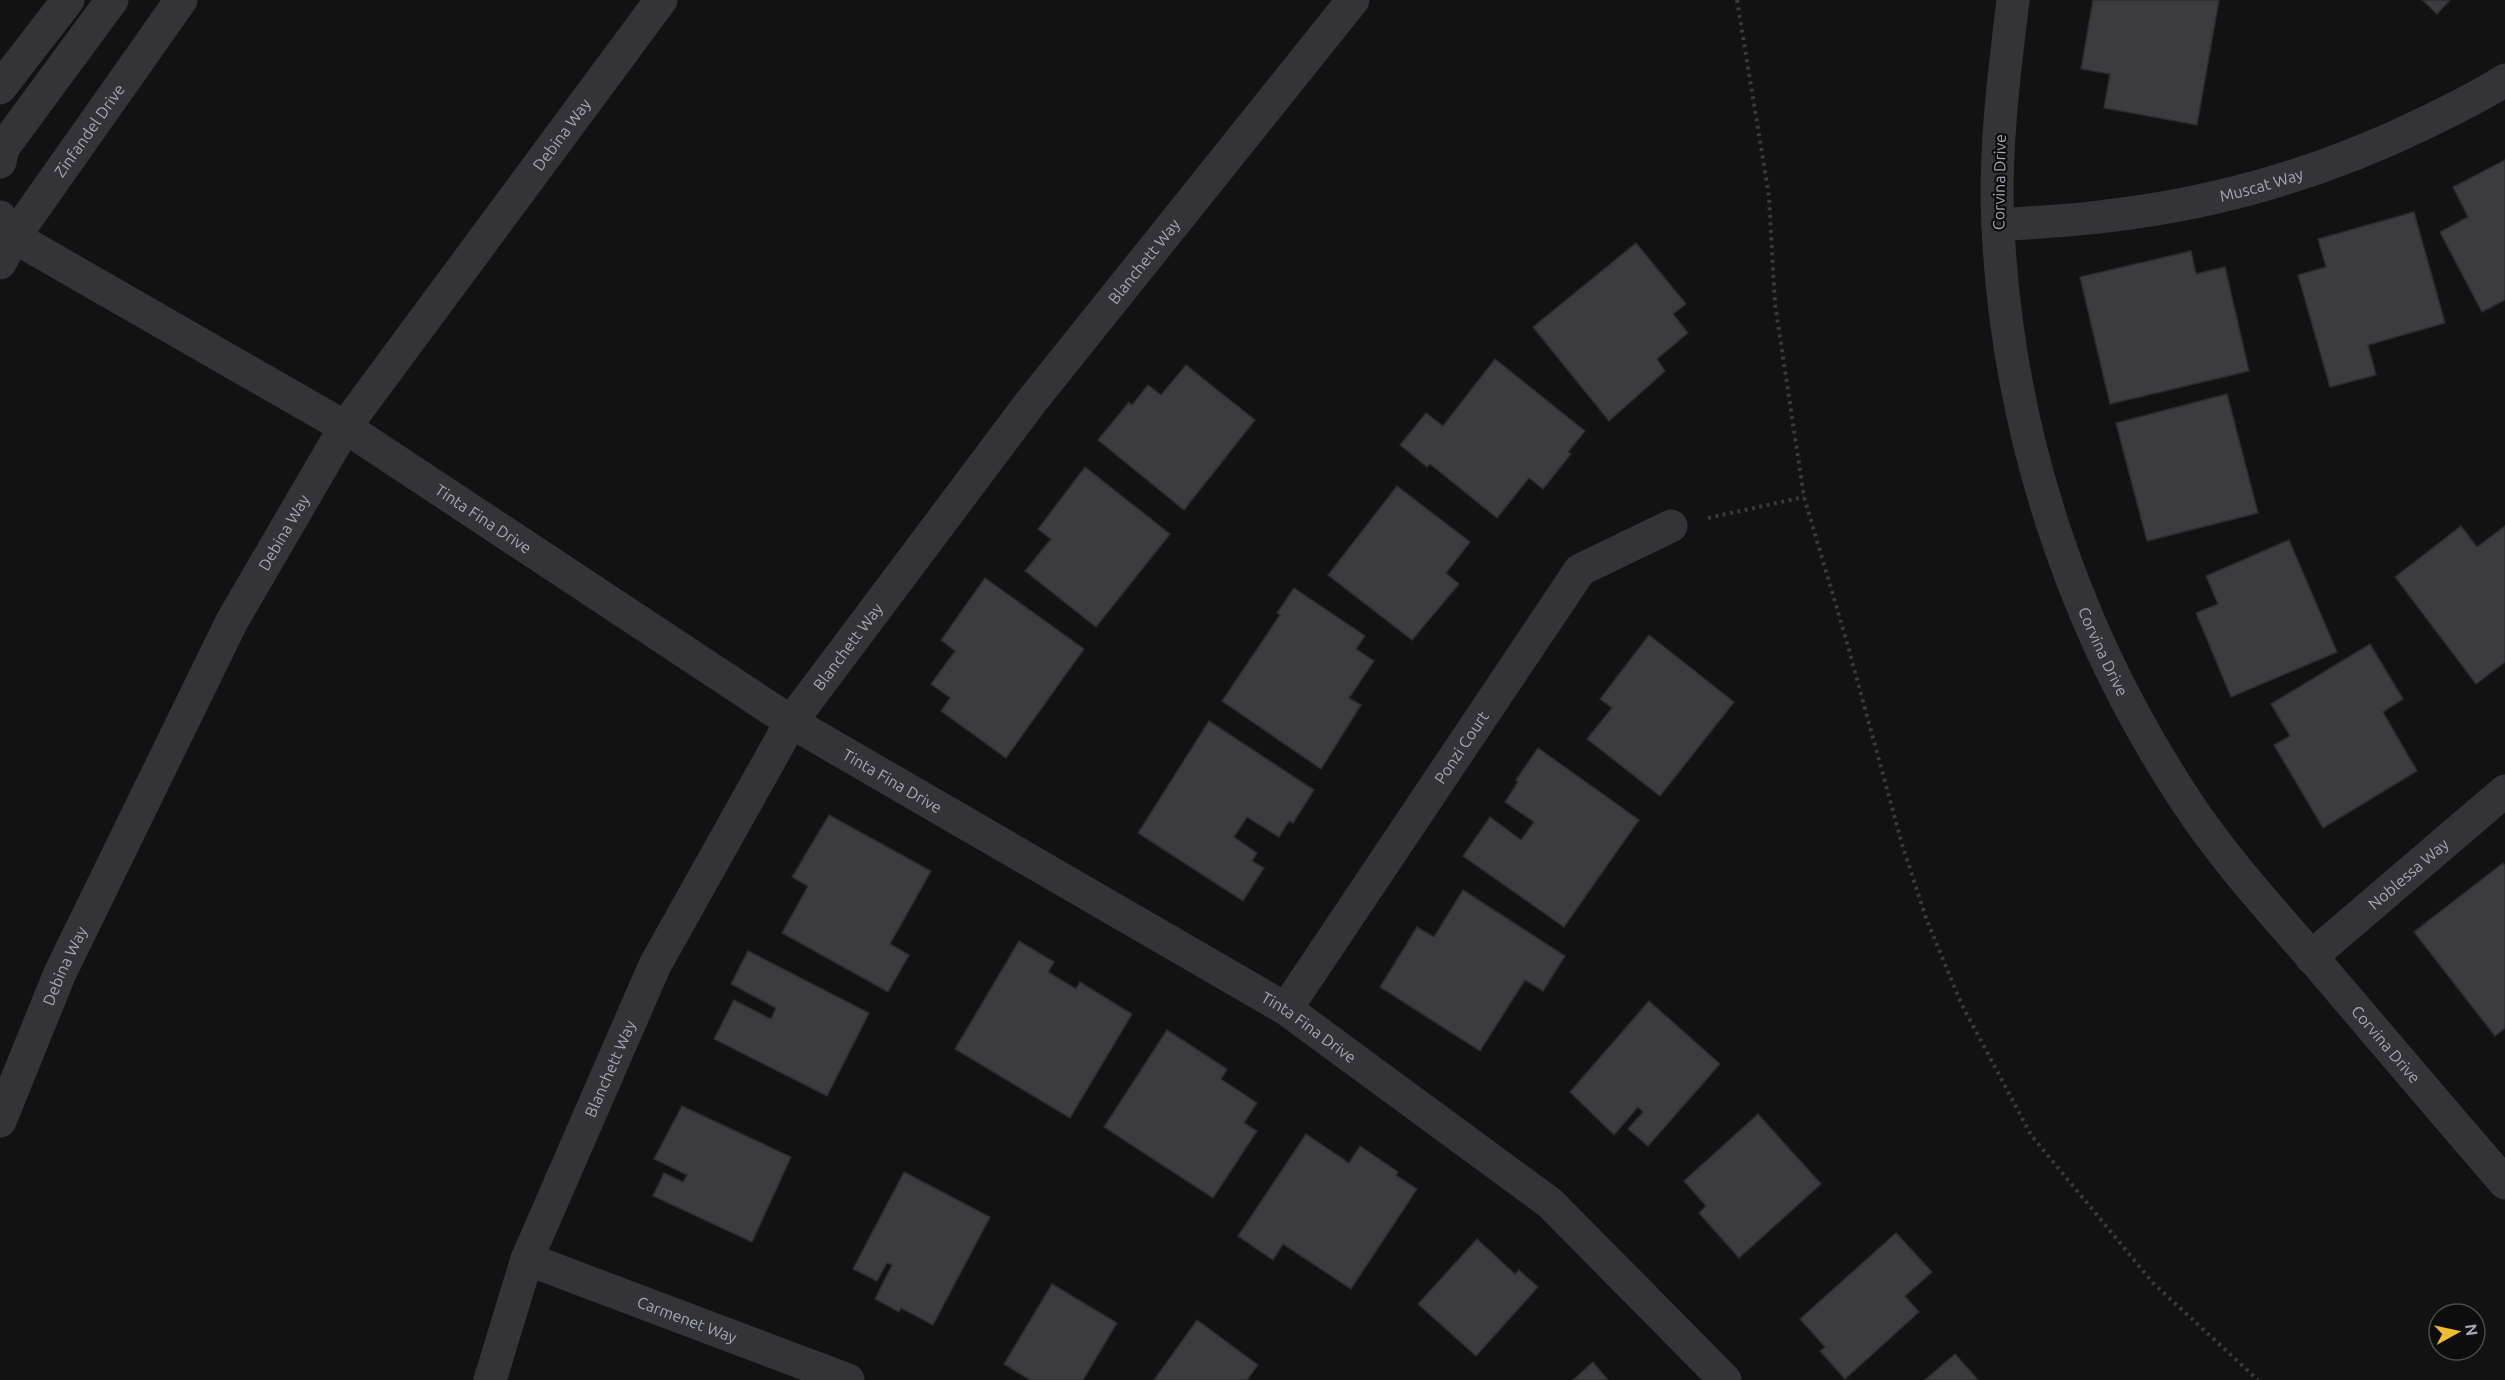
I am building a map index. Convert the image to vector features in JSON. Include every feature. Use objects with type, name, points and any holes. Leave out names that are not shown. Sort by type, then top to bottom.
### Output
[{"type":"street","points":[[0,88],[68,0]]},
{"type":"street","points":[[0,162],[3,148],[112,0]]},
{"type":"street","name":"Zinfandel Drive","points":[[5,239],[182,0]]},
{"type":"street","name":"Debina Way","points":[[0,1121],[60,973],[232,621],[345,427],[661,0]]},
{"type":"street","name":"Blanchett Way","points":[[490,1380],[527,1258],[655,965],[792,722],[1031,402],[1353,0]]},
{"type":"street","name":"Corvina Drive","points":[[2013,0],[2000,102],[1998,225],[2004,307],[2016,388],[2034,468],[2072,585],[2123,697],[2187,802],[2236,868],[2505,1183]]},
{"type":"street","name":"Muscat Way","points":[[1998,225],[2107,216],[2210,199],[2311,170],[2392,140],[2486,93],[2505,80]]},
{"type":"street","name":"Tinta Fina Drive","points":[[5,239],[345,427],[792,722],[1286,1009],[1550,1203],[1725,1380]]},
{"type":"street","name":"Ponzi Court","points":[[1286,1009],[1580,570],[1671,526]]},
{"type":"street","name":"Noblessa Way","points":[[2311,957],[2505,791]]},
{"type":"street","name":"Carmenet Way","points":[[527,1258],[848,1380]]},
{"type":"path","points":[[1737,0],[1769,196],[1775,304],[1804,497],[1850,650],[1902,844],[1926,918],[1961,1003],[2031,1135],[2153,1282],[2258,1380]]},
{"type":"path","points":[[1671,526],[1804,497]]},
{"type":"building","points":[[2093,0],[2219,0],[2197,125],[2104,108],[2110,74],[2081,69]]},
{"type":"building","points":[[2422,0],[2450,0],[2437,14]]},
{"type":"building","points":[[2505,160],[2505,300],[2482,312],[2440,232],[2468,217],[2453,187]]},
{"type":"building","points":[[2414,212],[2445,323],[2368,345],[2376,375],[2330,387],[2298,275],[2326,267],[2318,239]]},
{"type":"building","points":[[1636,243],[1686,304],[1673,314],[1688,333],[1657,359],[1665,371],[1609,421],[1533,327]]},
{"type":"building","points":[[2191,251],[2196,274],[2225,267],[2249,371],[2110,404],[2080,277]]},
{"type":"building","points":[[1495,359],[1585,431],[1568,452],[1571,454],[1543,489],[1529,478],[1497,518],[1430,464],[1427,467],[1400,445],[1426,413],[1443,426]]},
{"type":"building","points":[[1186,365],[1255,420],[1184,510],[1098,440],[1129,402],[1132,405],[1148,385],[1161,395]]},
{"type":"building","points":[[2227,394],[2258,513],[2147,541],[2116,423]]},
{"type":"building","points":[[1085,467],[1170,534],[1096,627],[1025,571],[1051,539],[1038,529]]},
{"type":"building","points":[[1397,486],[1470,542],[1446,573],[1459,584],[1412,640],[1328,575]]},
{"type":"building","points":[[2461,526],[2477,547],[2505,526],[2505,662],[2476,684],[2395,577]]},
{"type":"building","points":[[2289,540],[2337,652],[2231,697],[2196,613],[2218,604],[2206,576]]},
{"type":"building","points":[[985,578],[1084,649],[1006,758],[941,711],[950,698],[931,684],[955,651],[941,640]]},
{"type":"building","points":[[1294,588],[1365,636],[1356,649],[1374,661],[1349,698],[1361,705],[1321,769],[1222,701],[1280,615],[1277,613]]},
{"type":"building","points":[[1649,635],[1734,702],[1660,796],[1587,739],[1612,708],[1600,699]]},
{"type":"building","points":[[2370,644],[2403,699],[2383,712],[2417,771],[2323,828],[2274,745],[2290,736],[2271,704]]},
{"type":"building","points":[[1209,721],[1314,790],[1293,823],[1289,821],[1279,837],[1247,817],[1234,837],[1257,853],[1252,861],[1264,868],[1243,901],[1138,833]]},
{"type":"building","points":[[1538,748],[1639,820],[1564,927],[1463,856],[1490,817],[1521,840],[1534,822],[1505,802],[1518,782],[1516,780]]},
{"type":"building","points":[[829,815],[931,871],[890,944],[909,955],[888,992],[782,933],[808,886],[792,877]]},
{"type":"building","points":[[2503,863],[2505,866],[2505,1028],[2495,1036],[2414,932]]},
{"type":"building","points":[[1463,890],[1565,956],[1543,991],[1525,980],[1480,1051],[1380,987],[1417,927],[1434,937]]},
{"type":"building","points":[[1019,941],[1054,962],[1048,972],[1076,989],[1080,982],[1132,1014],[1070,1118],[955,1049]]},
{"type":"building","points":[[748,951],[869,1013],[827,1096],[714,1039],[734,1000],[771,1019],[776,1008],[731,984]]},
{"type":"building","points":[[1649,1001],[1720,1064],[1648,1146],[1628,1129],[1643,1112],[1638,1107],[1614,1135],[1570,1092]]},
{"type":"building","points":[[1167,1030],[1227,1069],[1221,1079],[1257,1103],[1244,1123],[1257,1131],[1213,1198],[1104,1127]]},
{"type":"building","points":[[682,1106],[791,1157],[752,1242],[653,1196],[664,1173],[683,1182],[687,1175],[654,1159]]},
{"type":"building","points":[[1758,1114],[1821,1184],[1739,1258],[1699,1213],[1706,1206],[1684,1181]]},
{"type":"building","points":[[1306,1134],[1349,1163],[1360,1146],[1398,1172],[1396,1175],[1417,1189],[1351,1289],[1283,1244],[1273,1260],[1238,1236]]},
{"type":"building","points":[[904,1172],[990,1217],[933,1325],[901,1308],[899,1312],[875,1299],[892,1265],[887,1263],[877,1281],[853,1269]]},
{"type":"building","points":[[1896,1233],[1932,1272],[1905,1296],[1919,1312],[1845,1379],[1820,1351],[1825,1347],[1800,1319]]},
{"type":"building","points":[[1477,1239],[1515,1274],[1519,1270],[1538,1287],[1476,1356],[1418,1304]]},
{"type":"building","points":[[1052,1284],[1117,1323],[1083,1380],[1030,1380],[1004,1364]]},
{"type":"building","points":[[1197,1320],[1258,1365],[1247,1380],[1154,1380]]},
{"type":"building","points":[[1955,1354],[1978,1380],[1925,1380]]},
{"type":"building","points":[[1593,1362],[1608,1380],[1573,1380]]}]
